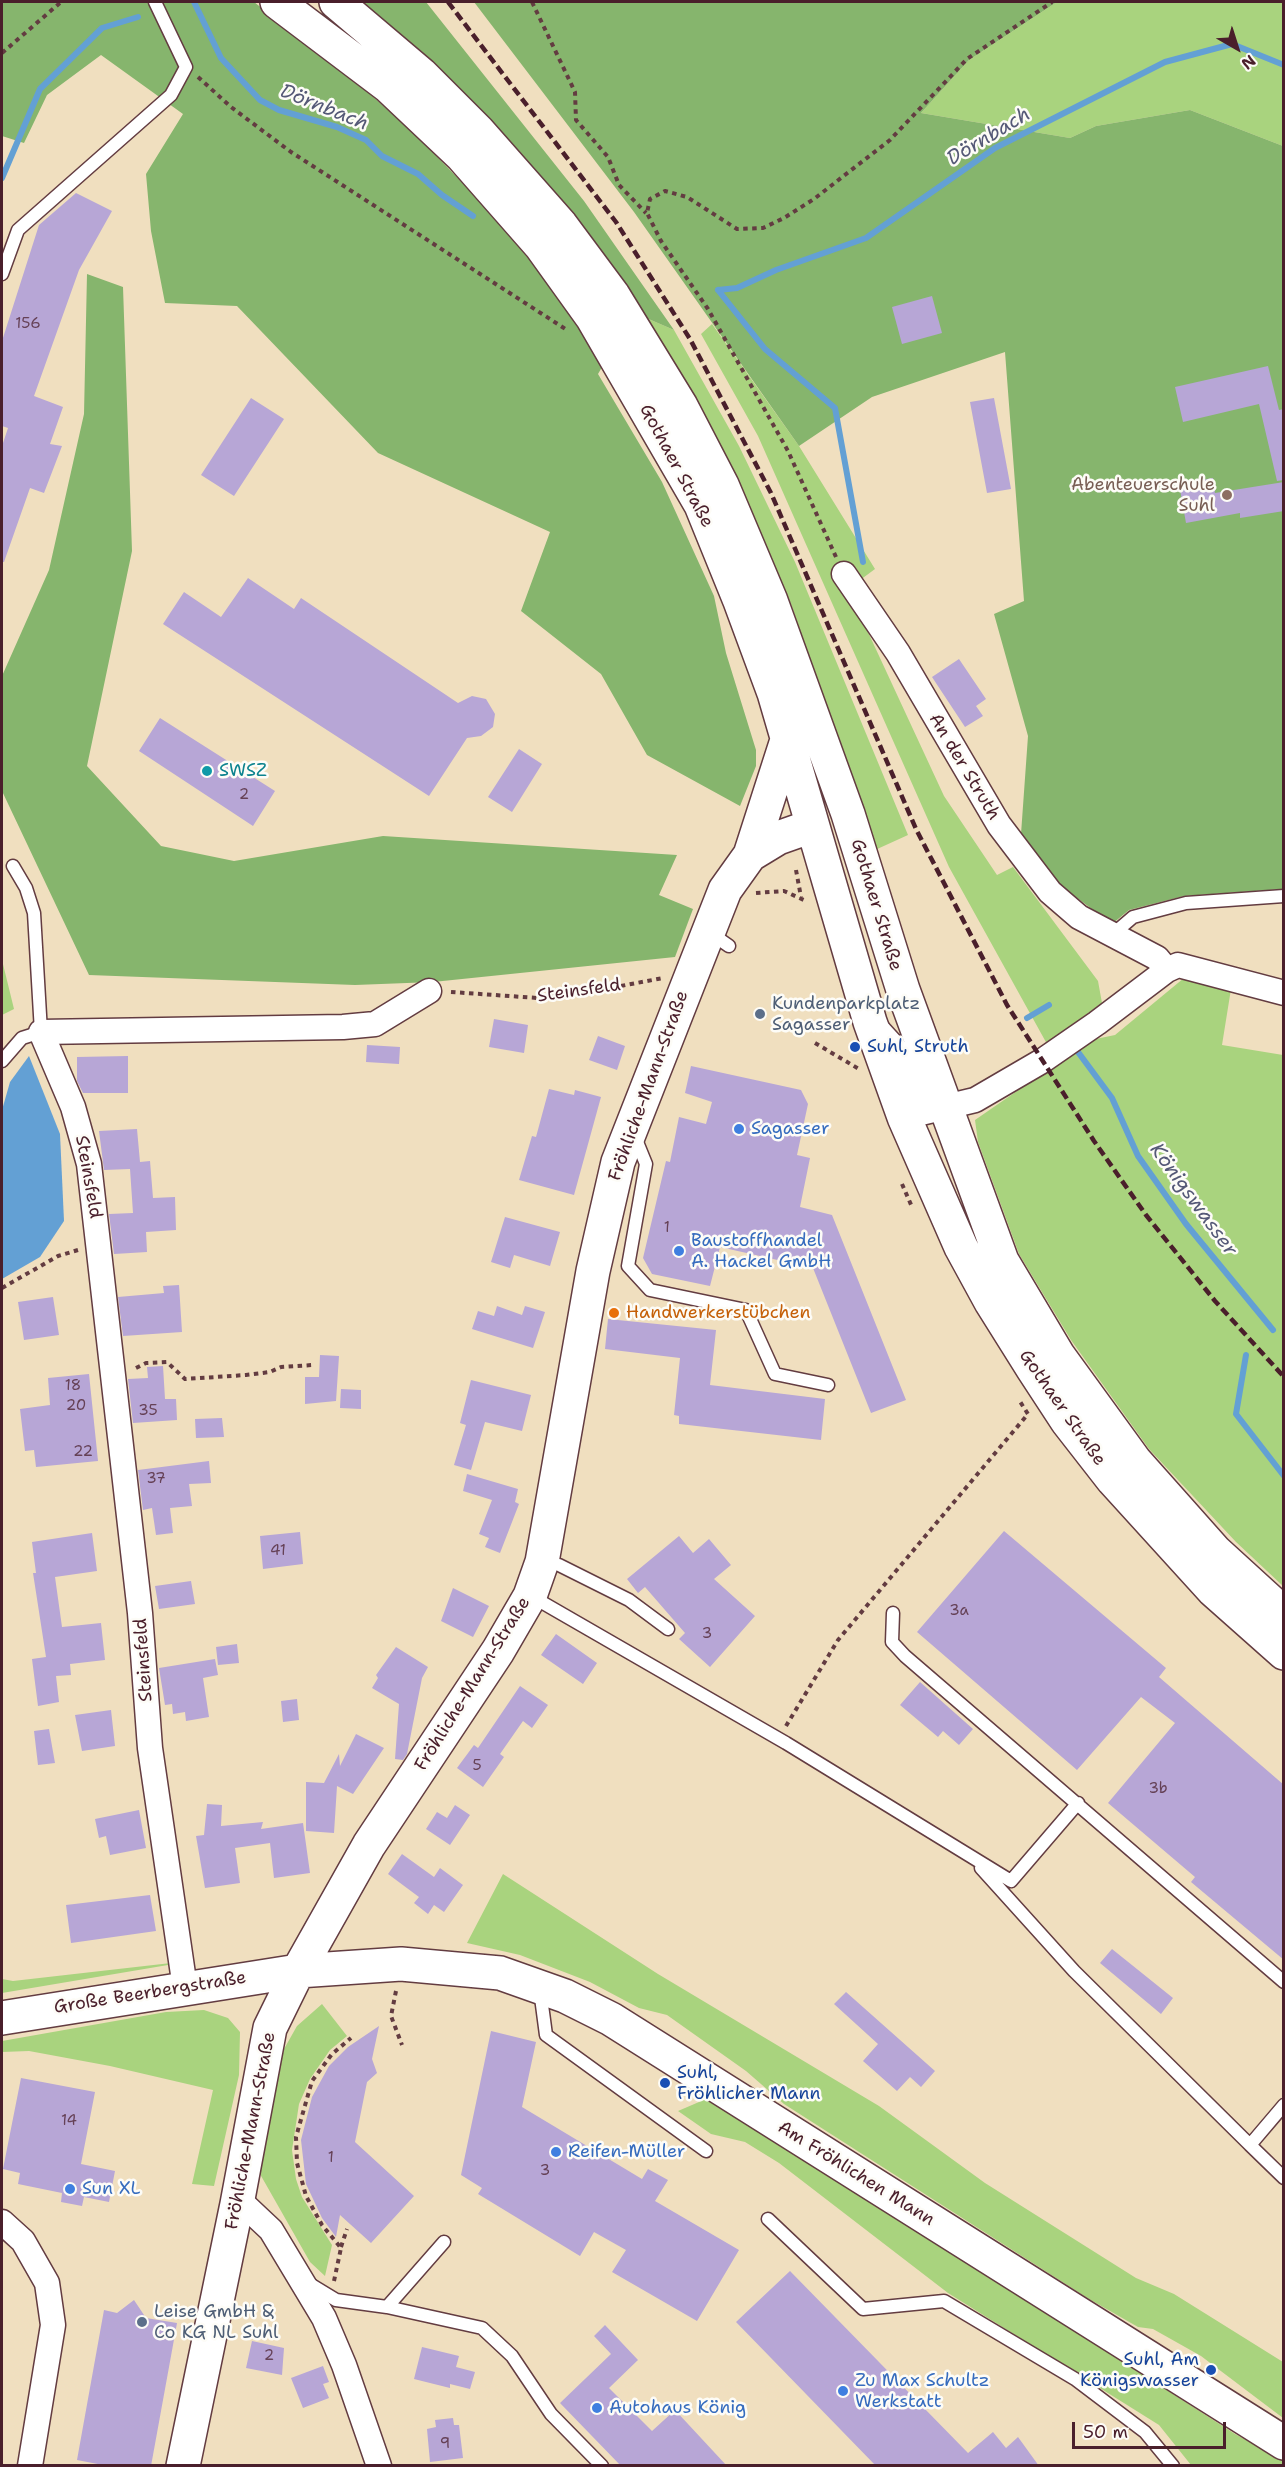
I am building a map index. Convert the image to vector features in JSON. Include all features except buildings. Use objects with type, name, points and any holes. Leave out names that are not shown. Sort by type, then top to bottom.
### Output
[{"type":"main road","name":"Gothaer Straße","points":[[277,2],[388,86],[462,156],[541,246],[592,316],[701,505],[759,649],[870,1022],[924,1112],[1002,1261],[1064,1364],[1095,1409],[1173,1506],[1215,1551],[1284,1614]]},
{"type":"main road","name":"Gothaer Straße","points":[[336,2],[421,74],[478,131],[561,225],[613,295],[681,406],[717,475],[771,601],[848,814],[903,990],[924,1112],[961,1247],[991,1302],[1068,1421],[1162,1536],[1213,1590],[1284,1653]]},
{"type":"main road","points":[[750,855],[787,740]]},
{"type":"main road","name":"Fröhliche-Mann-Straße","points":[[183,2466],[238,2199],[267,2038],[298,1971],[369,1845],[498,1651],[530,1596],[542,1562],[602,1228],[618,1162],[692,972],[718,938],[725,890],[750,855],[778,838],[812,826]]},
{"type":"main road","name":"Am Fröhlichen Mann","points":[[298,1971],[401,1964],[454,1966],[500,1972],[565,1995],[611,2019],[1284,2443]]},
{"type":"main road","name":"Große Beerbergstraße","points":[[2,2018],[298,1971]]},
{"type":"street","name":"An der Struth","points":[[844,574],[898,653],[999,825],[1050,892],[1079,917],[1157,958],[1167,970]]},
{"type":"street","name":"Fröhliche-Mann-Straße","points":[[812,826],[848,814]]},
{"type":"street","points":[[924,1112],[975,1100],[1042,1061],[1167,970],[1178,965],[1284,993]]},
{"type":"street","points":[[41,1032],[343,1027],[375,1024],[429,991]]},
{"type":"street","name":"Steinsfeld","points":[[41,1032],[79,1124],[89,1164],[140,1613],[150,1748],[185,1988]]},
{"type":"street","points":[[238,2199],[271,2230],[324,2318],[344,2365],[379,2466]]},
{"type":"street","points":[[2,2223],[23,2241],[47,2283],[53,2325],[30,2466]]},
{"type":"lane","points":[[2,274],[18,230],[171,95],[186,67],[155,2]]},
{"type":"lane","points":[[2,1061],[22,1038],[41,1032],[34,913],[26,888],[13,866]]},
{"type":"lane","points":[[1112,935],[1133,917],[1186,903],[1284,896]]},
{"type":"lane","points":[[631,1127],[646,1164],[628,1266],[650,1290],[746,1310],[775,1374],[828,1385]]},
{"type":"lane","points":[[559,1565],[629,1600],[668,1629]]},
{"type":"lane","points":[[530,1596],[778,1738],[1011,1881],[1078,1803]]},
{"type":"lane","points":[[893,1613],[892,1642],[905,1656],[1284,1982]]},
{"type":"lane","points":[[974,1860],[1074,1971],[1284,2178]]},
{"type":"lane","points":[[540,1986],[546,2035],[706,2151]]},
{"type":"lane","points":[[1250,2145],[1284,2104]]},
{"type":"lane","points":[[768,2218],[863,2309],[944,2301],[1075,2379],[1145,2432],[1173,2466]]},
{"type":"lane","points":[[387,2307],[444,2242]]},
{"type":"lane","points":[[299,2278],[336,2300],[387,2307],[482,2328],[512,2356],[551,2414],[602,2466]]},
{"type":"path","points":[[2,53],[61,2]]},
{"type":"path","points":[[532,2],[574,92],[576,120],[608,157],[619,185],[646,213],[661,241],[708,309],[788,451],[844,574]]},
{"type":"path","points":[[1038,11],[1042,2]]},
{"type":"path","points":[[646,213],[650,199],[665,191],[687,197],[736,229],[763,228],[784,218],[814,199],[890,140],[967,58],[1052,2]]},
{"type":"path","points":[[186,67],[231,107],[291,152],[570,333]]},
{"type":"path","points":[[751,895],[762,891],[784,891],[809,903]]},
{"type":"path","name":"Steinsfeld","points":[[429,991],[538,998],[573,995],[692,972]]},
{"type":"path","points":[[815,1043],[860,1070]]},
{"type":"path","points":[[857,1060],[862,1077]]},
{"type":"path","points":[[899,1178],[913,1208]]},
{"type":"path","points":[[2,1288],[58,1256],[99,1244]]},
{"type":"path","points":[[136,1368],[146,1364],[167,1362],[184,1379],[246,1375],[270,1372],[281,1367],[313,1365]]},
{"type":"path","points":[[778,1738],[838,1640],[1028,1414],[1014,1392]]},
{"type":"path","points":[[391,2016],[402,2045]]},
{"type":"path","points":[[340,2248],[322,2225],[306,2196],[297,2163],[296,2136],[312,2081],[332,2054],[351,2038]]},
{"type":"path","points":[[331,2296],[340,2248],[347,2229]]},
{"type":"green space","points":[[2,2],[254,2],[356,81],[423,142],[479,200],[558,293],[605,362],[598,374],[662,482],[714,596],[726,653],[756,750],[756,766],[740,806],[647,755],[601,674],[521,611],[550,532],[378,453],[237,306],[165,303],[151,231],[146,174],[183,114],[101,55],[47,95],[24,143],[2,136]]},
{"type":"green space","points":[[357,2],[426,2],[584,201],[674,330],[644,317]]},
{"type":"green space","points":[[474,2],[1057,2],[969,60],[921,113],[1070,138],[1096,126],[1190,110],[1283,146],[1283,889],[1184,896],[1129,910],[1112,924],[1061,886],[1021,834],[1028,736],[994,614],[1024,601],[1005,352],[872,397],[799,446],[634,212]]},
{"type":"green space","points":[[1057,2],[1283,2],[1283,146],[1190,110],[1096,126],[1070,138],[921,113],[969,60]]},
{"type":"green space","points":[[87,274],[123,287],[132,551],[87,766],[161,846],[234,861],[383,836],[677,855],[659,895],[693,909],[675,957],[433,982],[355,985],[89,975],[2,791],[2,676],[49,570],[84,414]]},
{"type":"green space","points":[[644,317],[674,330],[739,446],[795,562],[908,835],[875,850],[791,604],[724,459]]},
{"type":"green space","points":[[712,324],[799,446],[875,569],[848,589],[944,796],[997,875],[1013,867],[1098,981],[1102,1003],[1047,1044],[949,867],[758,436],[701,334]]},
{"type":"green space","points":[[2,960],[14,1009],[2,1015]]},
{"type":"green space","points":[[1184,978],[1231,989],[1222,1045],[1283,1055],[1283,1586],[1236,1542],[1149,1449],[1071,1340],[1019,1254],[978,1142],[975,1120],[1091,1040],[1115,1035]]},
{"type":"green space","points":[[503,1874],[658,1974],[879,2106],[985,2183],[1136,2278],[1174,2294],[1283,2362],[1283,2418],[1201,2356],[1153,2329],[1138,2327],[1089,2299],[784,2104],[746,2071],[667,2015],[639,2008],[590,1982],[520,1955],[467,1943]]},
{"type":"green space","points":[[171,1963],[2,1993],[2,1979],[13,1981]]},
{"type":"green space","points":[[322,2004],[347,2036],[330,2050],[310,2079],[299,2104],[292,2150],[296,2179],[302,2197],[332,2245],[325,2276],[310,2262],[256,2167],[284,2049],[297,2026]]},
{"type":"green space","points":[[204,2010],[228,2018],[240,2032],[239,2075],[214,2186],[192,2184],[213,2090],[110,2066],[29,2051],[2,2052],[2,2041],[166,2012]]},
{"type":"green space","points":[[706,2099],[831,2174],[1235,2434],[1277,2457],[1283,2461],[1283,2465],[1191,2465],[1159,2425],[948,2293],[779,2163],[745,2142],[711,2134],[678,2111]]},
{"type":"water","points":[[29,1056],[60,1134],[64,1221],[40,1257],[2,1279],[2,1110],[10,1082]]},
{"type":"waterway","name":"Dörnbach","points":[[194,2],[221,58],[260,100],[279,110],[337,127],[366,140],[382,156],[418,174],[442,195],[473,216]]},
{"type":"waterway","points":[[2,178],[40,89],[102,28],[138,17]]},
{"type":"waterway","name":"Dörnbach","points":[[718,290],[737,288],[776,270],[866,238],[995,148],[1165,62],[1232,44],[1284,65]]},
{"type":"waterway","name":"Königswasser","points":[[718,290],[765,349],[835,408],[863,562]]},
{"type":"waterway","name":"Königswasser","points":[[1027,1018],[1049,1005]]},
{"type":"waterway","name":"Königswasser","points":[[1078,1052],[1112,1098],[1138,1156],[1186,1224],[1273,1330]]},
{"type":"waterway","name":"Königswasser","points":[[1246,1355],[1236,1414],[1284,1476]]},
{"type":"railway","points":[[448,2],[616,222],[690,339],[771,493],[916,829],[1007,1005],[1094,1141],[1146,1215],[1215,1301],[1284,1377]]},
{"type":"place","name":"Abenteuerschule Suhl","points":[[1227,495]]},
{"type":"place","name":"SWSZ","points":[[207,771]]},
{"type":"place","name":"Kundenparkplatz Sagasser","points":[[760,1014]]},
{"type":"place","name":"Suhl, Struth","points":[[855,1047]]},
{"type":"place","name":"Sagasser","points":[[739,1129]]},
{"type":"place","name":"Baustoffhandel A. Hackel GmbH","points":[[679,1251]]},
{"type":"place","name":"Handwerkerstübchen","points":[[614,1313]]},
{"type":"place","name":"Suhl, Fröhlicher Mann","points":[[665,2083]]},
{"type":"place","name":"Reifen-Müller","points":[[556,2152]]},
{"type":"place","name":"Sun XL","points":[[70,2189]]},
{"type":"place","name":"Leise GmbH & Co KG NL Suhl","points":[[142,2322]]},
{"type":"place","name":"Suhl, Am Königswasser","points":[[1211,2370]]},
{"type":"place","name":"Zu Max Schultz Werkstatt","points":[[843,2391]]},
{"type":"place","name":"Autohaus König","points":[[597,2408]]}]
